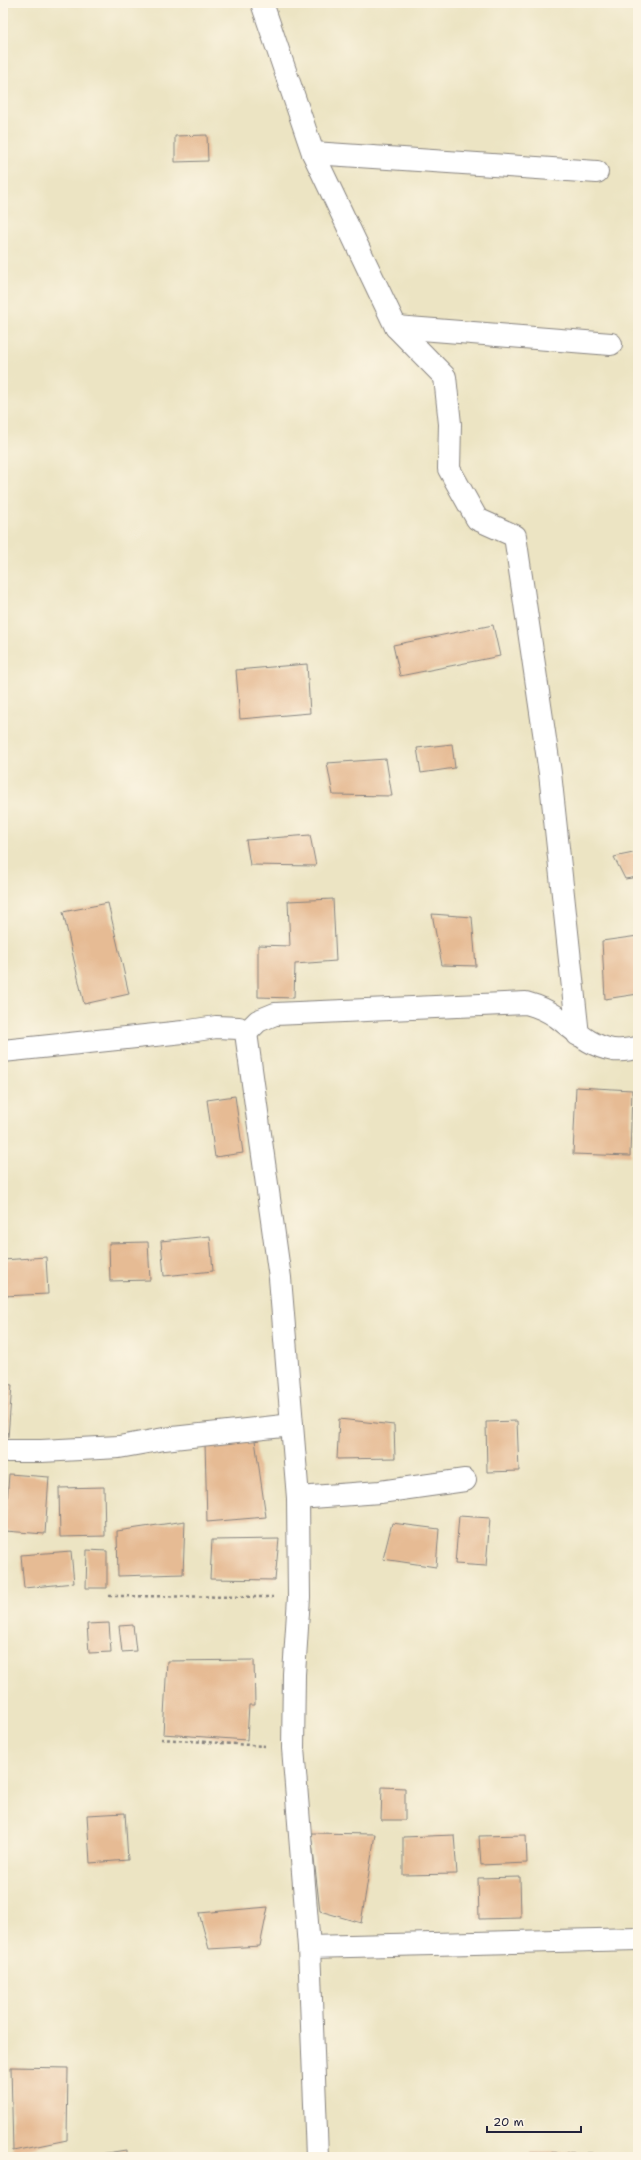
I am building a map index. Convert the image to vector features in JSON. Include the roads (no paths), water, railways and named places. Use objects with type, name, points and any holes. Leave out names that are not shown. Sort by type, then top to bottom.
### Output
[{"type":"street","points":[[262,3],[313,153],[396,327],[445,377],[450,424],[449,469],[476,519],[515,536],[550,773],[578,1035]]},
{"type":"street","points":[[313,153],[597,172]]},
{"type":"street","points":[[396,327],[611,344]]},
{"type":"street","points":[[246,1033],[258,1021],[276,1014],[526,1003],[548,1011],[578,1035],[596,1046],[614,1050],[638,1048]]},
{"type":"street","points":[[3,1051],[183,1032],[216,1027],[239,1028],[246,1033],[280,1278],[298,1498],[299,1598],[294,1674],[293,1748],[309,1947],[316,2157]]},
{"type":"street","points":[[3,1451],[72,1450],[119,1447],[164,1439],[292,1425]]},
{"type":"street","points":[[298,1498],[380,1492],[466,1480]]},
{"type":"street","points":[[309,1947],[638,1939]]}]
